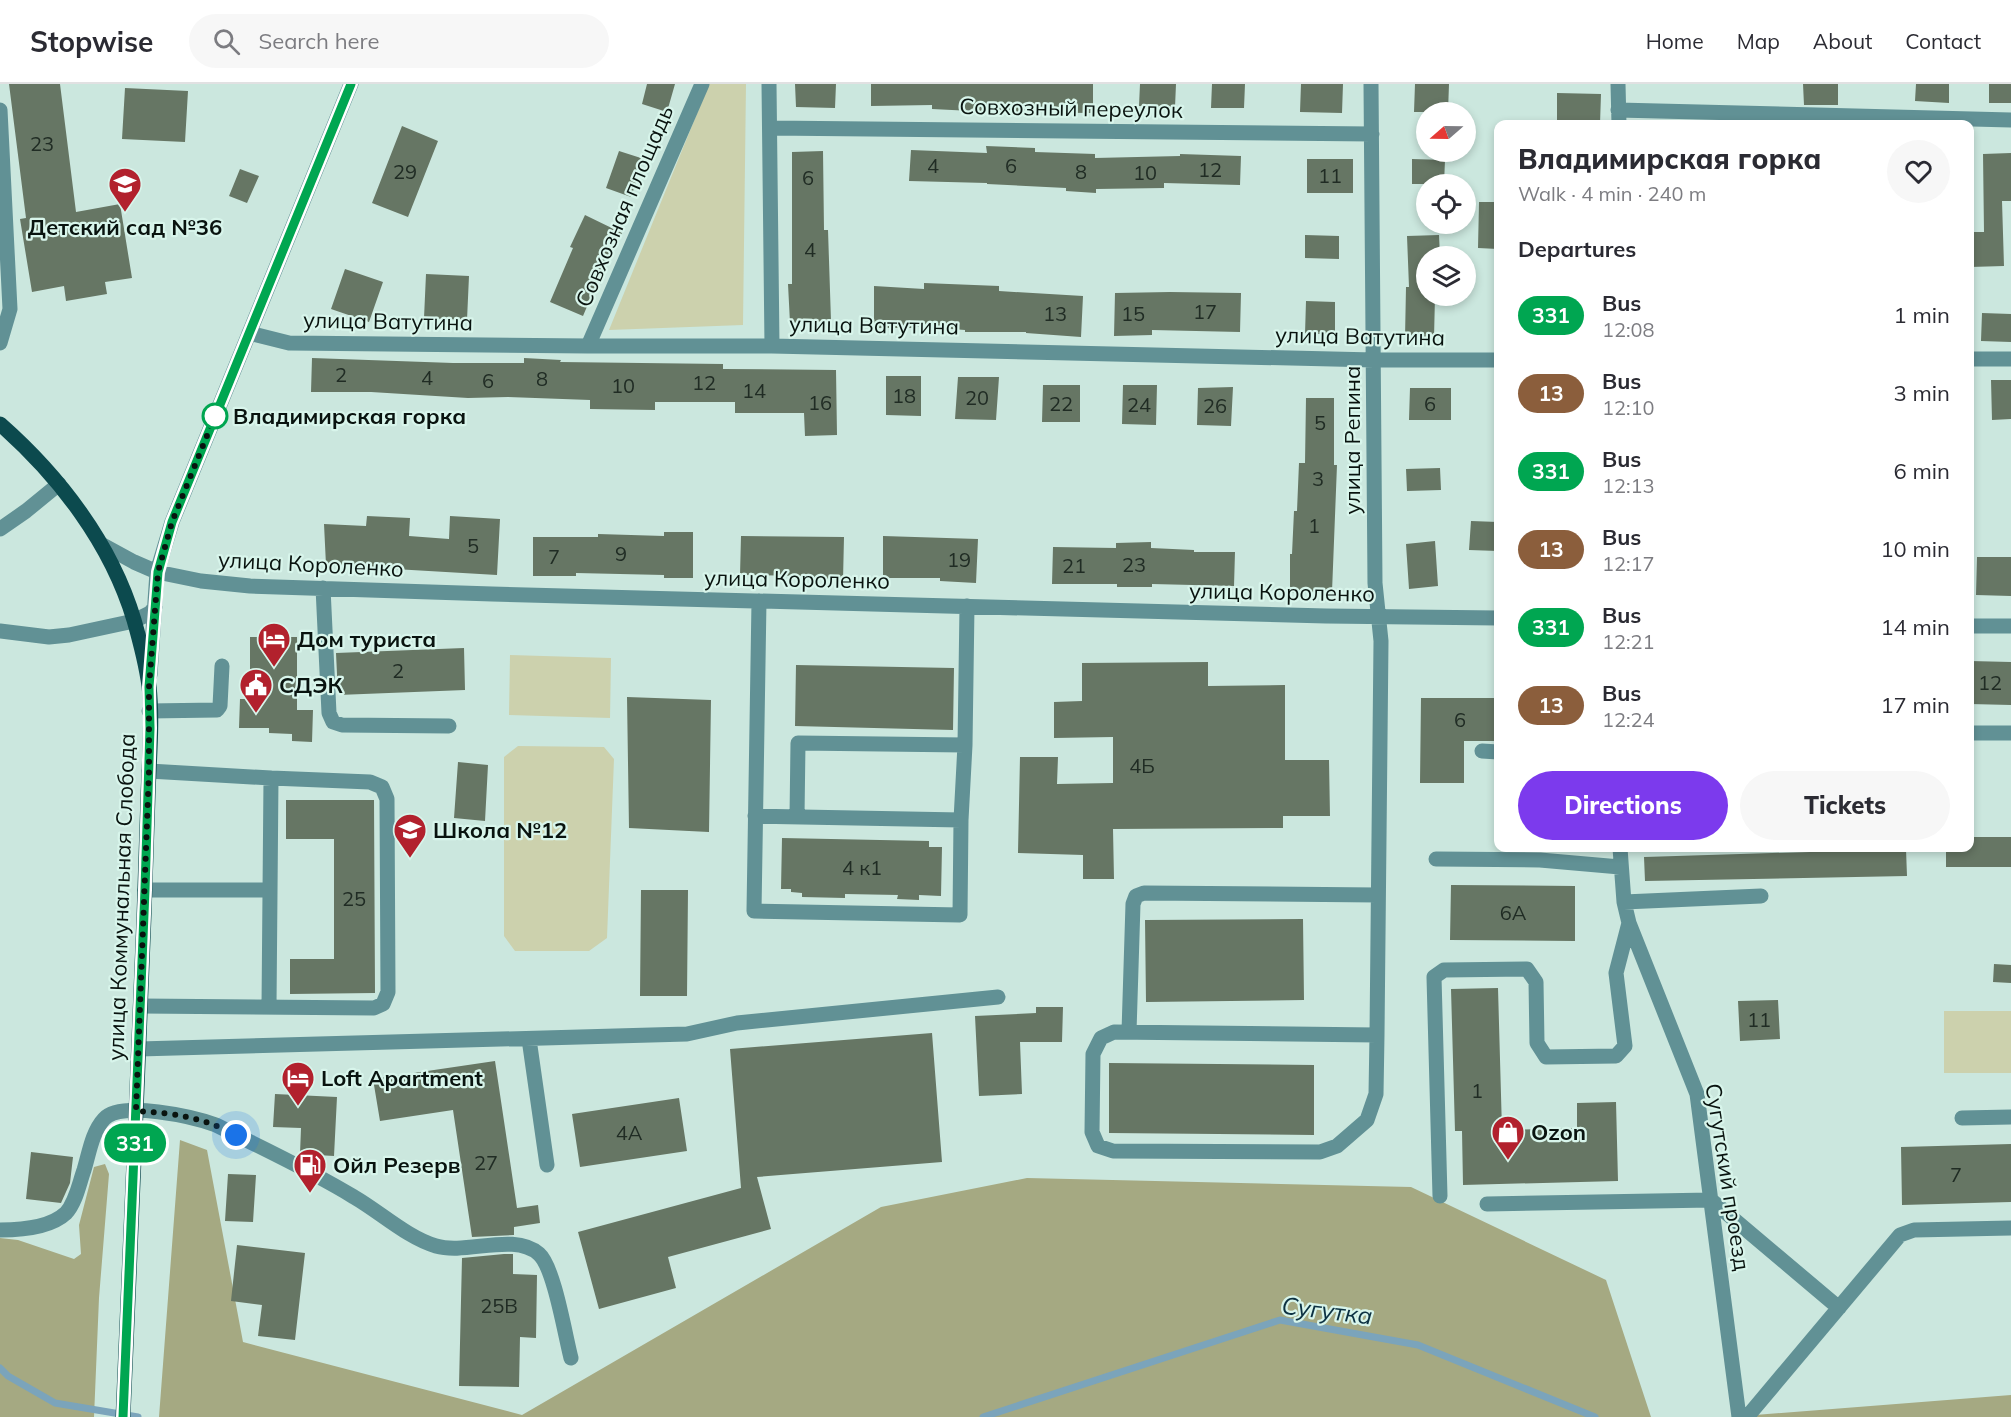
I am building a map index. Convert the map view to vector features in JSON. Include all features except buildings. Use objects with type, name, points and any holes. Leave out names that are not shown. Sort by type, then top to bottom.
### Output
[{"type":"main road","name":"улица Коммунальная Слобода","points":[[0,424],[59,484],[101,544],[115,569],[135,621],[149,687],[149,771],[141,1006],[123,1417]]},
{"type":"street","points":[[149,687],[158,572],[172,522],[351,84]]},
{"type":"street","name":"Совхозная площадь","points":[[588,346],[702,84]]},
{"type":"street","points":[[769,84],[772,346]]},
{"type":"street","name":"улица Репина","points":[[1129,1032],[1114,1032],[1101,1038],[1093,1054],[1092,1132],[1098,1146],[1113,1151],[1320,1152],[1337,1146],[1367,1120],[1376,1094],[1381,641],[1375,584],[1371,84]]},
{"type":"street","points":[[1618,84],[1618,117],[2011,120]]},
{"type":"street","points":[[0,110],[10,309],[0,342]]},
{"type":"street","name":"Совхозный переулок","points":[[770,128],[1371,134]]},
{"type":"street","name":"улица Ватутина","points":[[249,333],[289,343],[772,346],[1374,360],[1494,360]]},
{"type":"street","points":[[1974,359],[2011,359]]},
{"type":"street","points":[[0,529],[59,484]]},
{"type":"street","name":"улица Короленко","points":[[101,544],[158,572],[201,581],[250,586],[1378,617],[1494,618]]},
{"type":"street","points":[[323,588],[329,713],[333,722],[449,726]]},
{"type":"street","points":[[759,601],[754,911],[960,915],[967,606]]},
{"type":"street","points":[[0,631],[49,637],[135,621],[150,613],[154,607]]},
{"type":"street","points":[[1974,626],[2011,626]]},
{"type":"street","points":[[149,711],[217,710],[220,706],[222,666]]},
{"type":"street","points":[[1974,733],[2011,733]]},
{"type":"street","points":[[797,817],[798,743],[965,745]]},
{"type":"street","points":[[1482,751],[1494,752]]},
{"type":"street","points":[[141,1006],[374,1008],[384,1004],[388,992],[387,799],[382,787],[370,782],[149,771]]},
{"type":"street","points":[[268,1006],[271,778]]},
{"type":"street","points":[[754,816],[961,820]]},
{"type":"street","name":"Сугутский проезд","points":[[1620,852],[1624,902],[1629,923],[1696,1094],[1739,1417]]},
{"type":"street","points":[[1436,859],[1540,854],[1620,867]]},
{"type":"street","points":[[145,890],[270,890]]},
{"type":"street","points":[[1377,1035],[1129,1032],[1132,904],[1136,896],[1144,893],[1378,895]]},
{"type":"street","points":[[1624,902],[1761,896]]},
{"type":"street","points":[[1440,1196],[1434,977],[1444,970],[1527,969],[1536,982],[1538,1043],[1546,1058],[1616,1056],[1625,1046],[1617,973],[1629,923]]},
{"type":"street","points":[[139,1049],[687,1034],[737,1023],[998,997]]},
{"type":"street","points":[[529,1039],[547,1165]]},
{"type":"street","points":[[0,1230],[21,1230],[46,1224],[65,1213],[74,1200],[94,1136],[104,1119],[111,1114],[136,1111],[166,1112],[193,1117],[216,1125],[353,1196],[417,1238],[436,1246],[456,1249],[514,1244],[526,1246],[540,1255],[549,1271],[571,1358]]},
{"type":"street","points":[[1962,1118],[2011,1117]]},
{"type":"street","points":[[1487,1204],[1711,1200],[1839,1308]]},
{"type":"street","points":[[1747,1417],[1900,1236],[1914,1230],[2011,1228]]},
{"type":"green space","points":[[709,84],[746,84],[743,325],[609,330]]},
{"type":"green space","points":[[510,655],[611,658],[610,718],[509,715]]},
{"type":"green space","points":[[518,746],[604,747],[614,759],[607,938],[589,951],[515,951],[504,936],[504,757]]},
{"type":"green space","points":[[1944,1011],[2011,1011],[2011,1073],[1944,1073]]},
{"type":"green space","points":[[180,1140],[207,1150],[243,1342],[522,1415],[881,1207],[1027,1178],[1411,1187],[1606,1280],[1651,1417],[159,1417]]},
{"type":"green space","points":[[105,1164],[109,1174],[99,1298],[94,1417],[0,1417],[0,1238],[18,1240],[74,1259],[81,1254],[79,1225],[94,1167]]},
{"type":"green space","points":[[2011,1395],[2011,1417],[1730,1417]]},
{"type":"waterway","name":"Сугутка","points":[[983,1417],[1280,1320],[1418,1345],[1595,1417]]},
{"type":"waterway","name":"Сугутка","points":[[0,1368],[8,1376],[55,1403],[138,1417]]},
{"type":"bus line","name":"331","points":[[123,1417],[145,890],[150,728],[149,687],[158,572],[172,522],[351,84]]},
{"type":"place","name":"Детский сад №36","points":[[125,213]]},
{"type":"place","name":"Владимирская горка","points":[[215,416]]},
{"type":"place","name":"Дом туриста","points":[[274,668]]},
{"type":"place","name":"СДЭК","points":[[256,714]]},
{"type":"place","name":"Школа №12","points":[[410,859]]},
{"type":"place","name":"Loft Apartment","points":[[298,1107]]},
{"type":"place","name":"Ozon","points":[[1508,1161]]},
{"type":"place","name":"Ойл Резерв","points":[[310,1194]]},
{"type":"route","points":[[215,416],[172,522],[158,572],[149,687],[149,771],[136,1111],[166,1112],[193,1117],[236,1135]]}]
